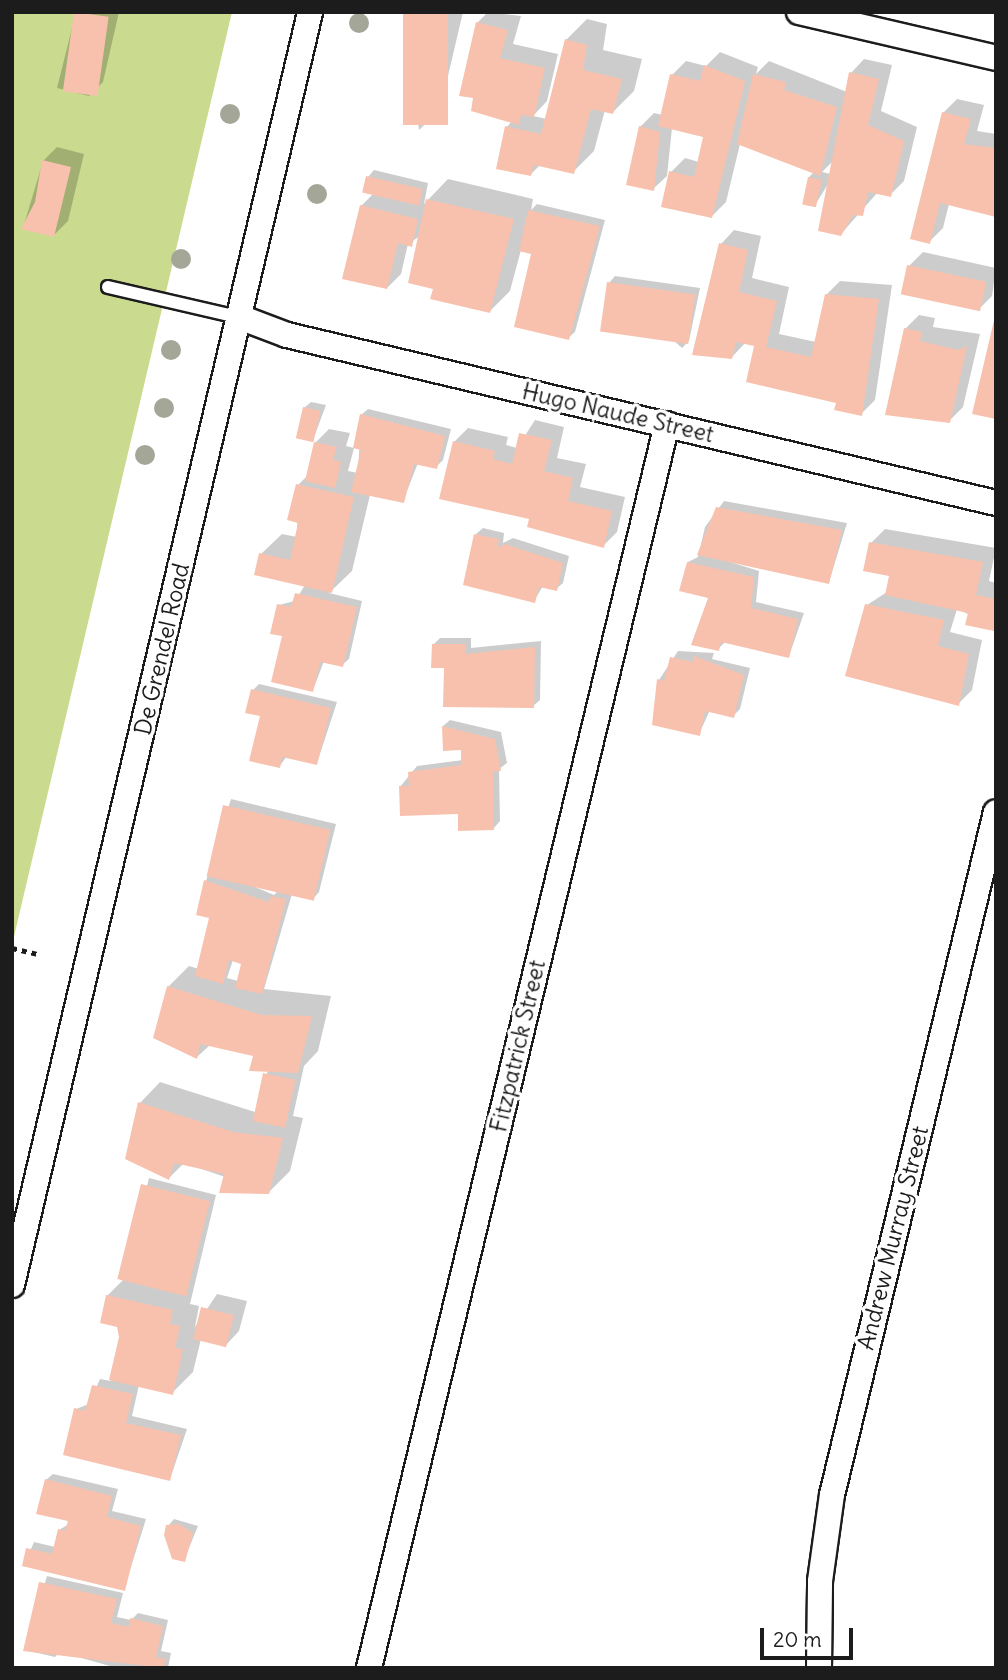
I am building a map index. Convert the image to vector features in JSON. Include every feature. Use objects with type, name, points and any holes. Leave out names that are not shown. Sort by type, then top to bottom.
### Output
[{"type":"street","name":"De Grendel Road","points":[[12,1285],[242,318],[310,12]]},
{"type":"street","points":[[799,12],[996,58]]},
{"type":"street","name":"Hugo Naude Street","points":[[242,318],[286,335],[996,503]]},
{"type":"street","name":"Fitzpatrick Street","points":[[369,1668],[667,424]]},
{"type":"street","name":"Andrew Murray Street","points":[[819,1668],[820,1581],[832,1495],[996,812]]},
{"type":"lane","points":[[108,287],[242,318]]},
{"type":"path","points":[[12,948],[37,954]]},
{"type":"green space","points":[[12,12],[232,12],[12,945]]},
{"type":"building","points":[[74,12],[109,17],[98,96],[63,91]]},
{"type":"building","points":[[403,12],[448,12],[448,125],[403,125]]},
{"type":"building","points":[[476,22],[508,30],[500,58],[545,68],[534,117],[521,115],[519,125],[471,111],[473,98],[459,96]]},
{"type":"building","points":[[565,39],[587,45],[583,70],[622,79],[613,114],[591,109],[574,174],[534,165],[531,176],[496,169],[505,126],[541,134]]},
{"type":"building","points":[[704,65],[745,81],[712,218],[661,207],[669,171],[694,177],[703,137],[658,126],[670,74],[700,81]]},
{"type":"building","points":[[849,72],[879,79],[868,125],[904,141],[891,197],[868,192],[863,216],[853,215],[841,236],[818,231]]},
{"type":"building","points":[[753,74],[786,82],[784,90],[837,107],[820,176],[737,144]]},
{"type":"building","points":[[942,112],[971,119],[964,144],[996,148],[996,217],[940,203],[930,244],[910,239]]},
{"type":"building","points":[[639,126],[660,132],[654,191],[626,185]]},
{"type":"building","points":[[42,160],[71,167],[54,237],[21,229],[35,202]]},
{"type":"building","points":[[366,176],[423,189],[419,206],[362,193]]},
{"type":"building","points":[[808,177],[822,180],[816,207],[802,204]]},
{"type":"building","points":[[426,199],[514,219],[490,313],[430,299],[433,289],[408,283]]},
{"type":"building","points":[[360,205],[418,219],[412,247],[398,243],[387,289],[342,279]]},
{"type":"building","points":[[528,210],[600,226],[569,340],[514,327],[531,254],[519,251]]},
{"type":"building","points":[[719,243],[748,250],[739,292],[777,301],[766,347],[811,357],[825,294],[879,299],[862,416],[834,410],[836,403],[746,382],[754,346],[736,342],[732,359],[692,355]]},
{"type":"building","points":[[907,265],[986,282],[980,311],[901,294]]},
{"type":"building","points":[[607,282],[695,294],[688,344],[600,332]]},
{"type":"building","points":[[996,316],[996,419],[972,414]]},
{"type":"building","points":[[904,328],[922,332],[920,341],[958,350],[967,346],[950,423],[885,415]]},
{"type":"building","points":[[303,407],[321,411],[313,442],[296,438]]},
{"type":"building","points":[[360,414],[445,436],[437,469],[414,464],[404,503],[351,492],[361,450],[353,448]]},
{"type":"building","points":[[519,433],[552,440],[544,471],[573,478],[568,501],[612,511],[604,548],[527,527],[529,519],[439,499],[453,441],[495,451],[493,459],[512,464]]},
{"type":"building","points":[[314,442],[337,447],[333,460],[341,462],[335,488],[305,481]]},
{"type":"building","points":[[296,484],[354,497],[332,593],[254,575],[259,553],[290,560],[298,523],[287,520]]},
{"type":"building","points":[[716,507],[842,530],[829,584],[697,555]]},
{"type":"building","points":[[474,534],[499,539],[497,548],[505,544],[563,563],[557,591],[539,587],[535,603],[463,585]]},
{"type":"building","points":[[869,542],[983,562],[976,595],[996,599],[994,631],[965,625],[968,613],[885,595],[889,576],[863,571]]},
{"type":"building","points":[[687,562],[754,577],[751,608],[798,619],[789,658],[721,642],[719,651],[691,645],[708,598],[679,591]]},
{"type":"building","points":[[295,593],[357,607],[343,667],[320,662],[313,692],[271,682],[282,636],[270,634],[277,604],[291,607]]},
{"type":"building","points":[[865,604],[944,620],[938,646],[969,654],[959,706],[845,676]]},
{"type":"building","points":[[432,644],[466,644],[465,654],[535,647],[534,708],[443,707],[444,668],[431,668]]},
{"type":"building","points":[[694,656],[744,675],[734,718],[705,711],[700,736],[652,725],[657,679],[664,681],[670,657],[693,662]]},
{"type":"building","points":[[251,689],[331,708],[317,765],[282,757],[280,768],[249,761],[260,716],[245,713]]},
{"type":"building","points":[[442,726],[495,739],[501,771],[493,771],[494,830],[458,831],[458,814],[400,816],[399,786],[409,786],[408,772],[461,765],[461,750],[443,751]]},
{"type":"building","points":[[223,805],[330,830],[314,901],[207,876]]},
{"type":"building","points":[[204,880],[269,902],[271,896],[286,899],[262,994],[235,988],[241,964],[229,960],[223,984],[195,976],[209,918],[196,915]]},
{"type":"building","points":[[167,986],[262,1015],[312,1016],[298,1073],[249,1071],[253,1056],[200,1044],[197,1059],[153,1038]]},
{"type":"building","points":[[263,1073],[295,1080],[285,1128],[253,1121]]},
{"type":"building","points":[[138,1102],[233,1132],[283,1138],[269,1194],[219,1193],[224,1174],[174,1163],[169,1180],[125,1159]]},
{"type":"building","points":[[141,1184],[210,1201],[186,1296],[117,1279]]},
{"type":"building","points":[[106,1295],[173,1310],[170,1324],[180,1326],[175,1348],[183,1349],[173,1395],[109,1380],[119,1337],[117,1327],[100,1323]]},
{"type":"building","points":[[201,1307],[234,1315],[226,1347],[193,1339]]},
{"type":"building","points":[[92,1385],[133,1394],[126,1423],[181,1435],[170,1481],[63,1455],[74,1408],[85,1411]]},
{"type":"building","points":[[45,1479],[112,1496],[107,1517],[141,1526],[125,1591],[22,1566],[26,1548],[52,1554],[58,1529],[65,1531],[68,1521],[36,1514]]},
{"type":"building","points":[[179,1524],[193,1533],[185,1562],[172,1559],[164,1535],[166,1525]]},
{"type":"building","points":[[39,1582],[117,1599],[111,1623],[129,1627],[130,1618],[163,1626],[156,1657],[165,1659],[164,1668],[23,1651]]}]
